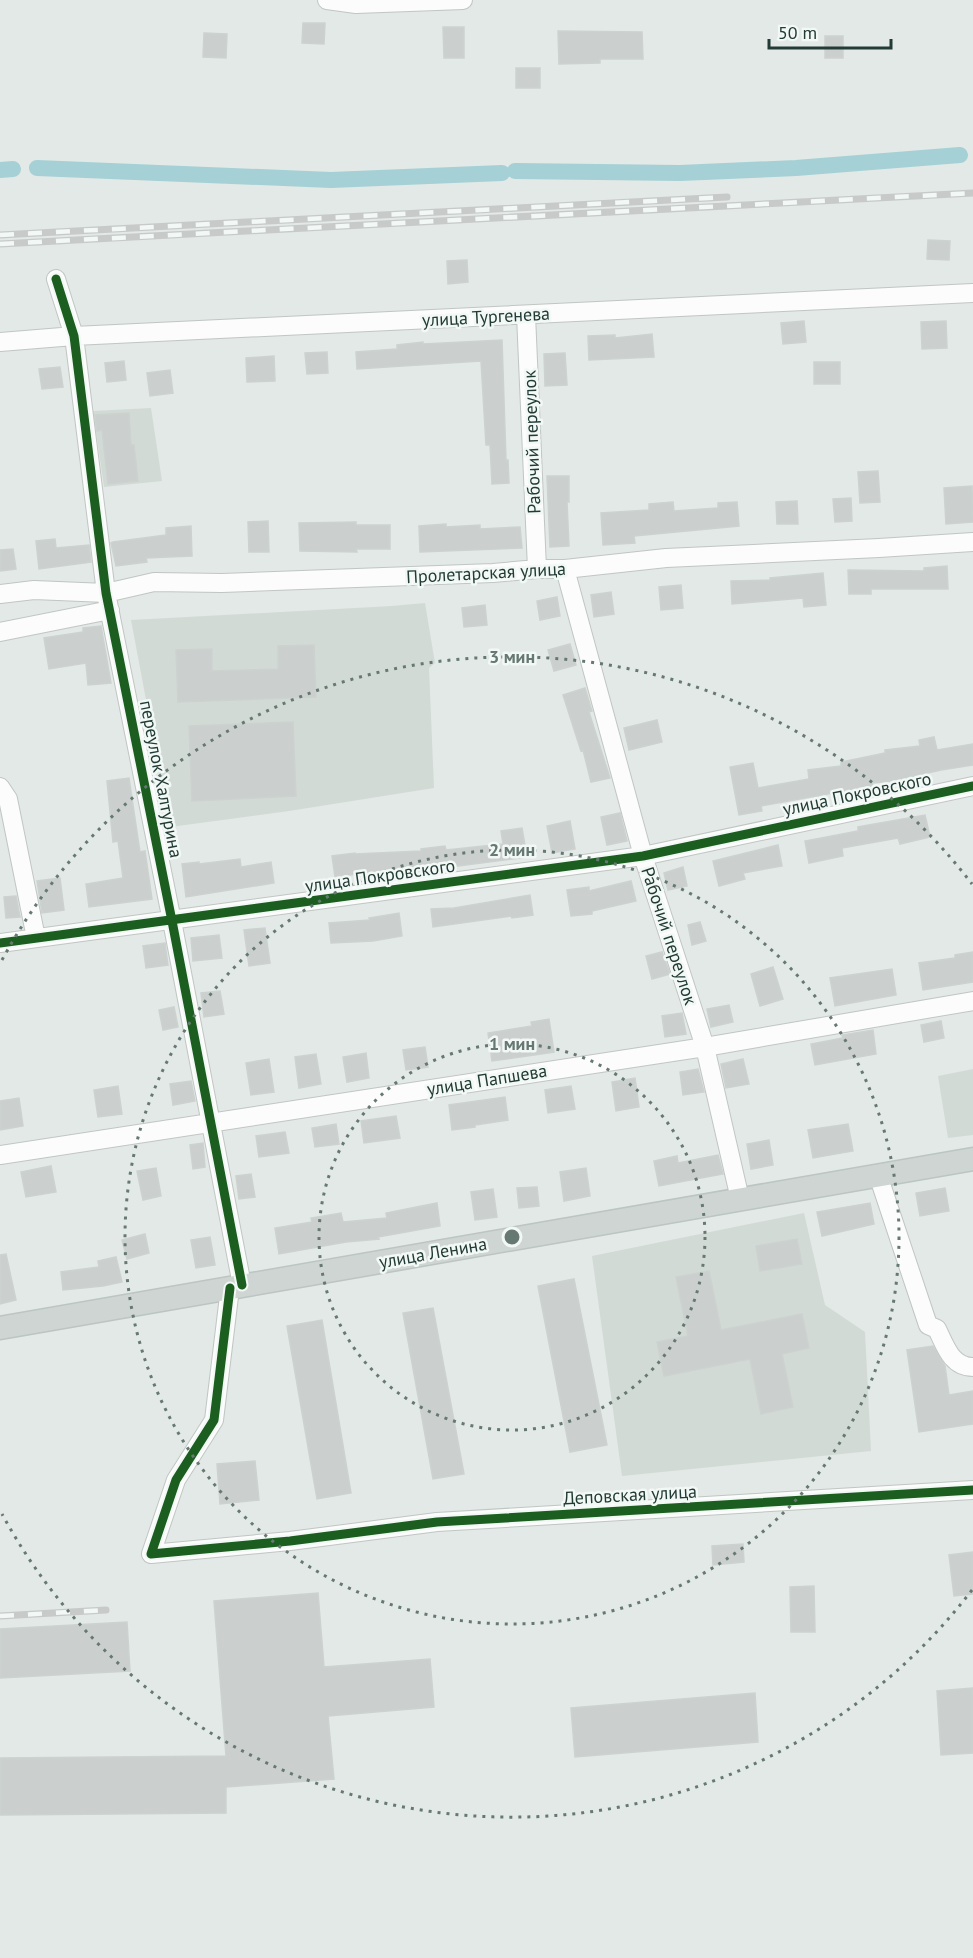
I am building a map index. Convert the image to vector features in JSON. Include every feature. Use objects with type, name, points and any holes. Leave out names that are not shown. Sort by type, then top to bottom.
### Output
[{"type":"main road","name":"улица Ленина","points":[[0,1328],[973,1159]]},
{"type":"street","points":[[327,0],[356,4],[463,0]]},
{"type":"street","name":"переулок Халтурина","points":[[56,279],[74,336],[108,601],[210,1123],[236,1287]]},
{"type":"street","name":"улица Тургенева","points":[[0,342],[74,336],[973,293]]},
{"type":"street","name":"Рабочий переулок","points":[[526,315],[537,569]]},
{"type":"street","name":"Пролетарская улица","points":[[0,632],[108,601],[154,582],[222,583],[388,578],[565,569],[666,558],[973,542]]},
{"type":"street","name":"Рабочий переулок","points":[[565,569],[644,856],[705,1047],[740,1199]]},
{"type":"street","name":"Пролетарская улица","points":[[0,594],[34,590],[108,601]]},
{"type":"street","name":"улица Покровского","points":[[0,943],[644,856],[973,786]]},
{"type":"street","points":[[0,787],[8,799],[36,938]]},
{"type":"street","name":"улица Папшева","points":[[0,1155],[705,1047],[973,1001]]},
{"type":"street","points":[[878,1175],[928,1325],[937,1329],[950,1355],[960,1365],[973,1367]]},
{"type":"street","name":"Деповская улица","points":[[236,1287],[214,1420],[176,1480],[151,1554],[290,1541],[437,1522],[973,1490]]},
{"type":"shaded area","points":[[151,408],[162,481],[104,487],[93,411]]},
{"type":"shaded area","points":[[425,603],[435,663],[429,668],[434,788],[170,827],[131,620]]},
{"type":"shaded area","points":[[973,1069],[973,1135],[948,1138],[938,1076]]},
{"type":"shaded area","points":[[804,1213],[825,1305],[865,1332],[871,1451],[622,1476],[592,1256]]},
{"type":"building","points":[[303,23],[325,23],[324,44],[302,43]]},
{"type":"building","points":[[443,27],[464,27],[464,58],[444,58]]},
{"type":"building","points":[[558,31],[642,32],[643,59],[600,59],[600,63],[559,64]]},
{"type":"building","points":[[204,33],[227,34],[226,58],[203,57]]},
{"type":"building","points":[[825,36],[843,36],[843,58],[825,58]]},
{"type":"building","points":[[516,68],[540,68],[540,88],[516,88]]},
{"type":"building","points":[[928,240],[950,241],[949,260],[927,259]]},
{"type":"building","points":[[467,260],[468,282],[448,284],[447,261]]},
{"type":"building","points":[[804,321],[806,342],[783,344],[781,323]]},
{"type":"building","points":[[946,321],[947,348],[922,349],[921,322]]},
{"type":"building","points":[[652,334],[654,357],[589,360],[588,336],[615,335],[615,338]]},
{"type":"building","points":[[502,340],[506,460],[508,460],[509,483],[492,484],[490,445],[486,445],[481,361],[357,369],[356,352],[397,349],[397,345],[423,342],[423,344]]},
{"type":"building","points":[[327,352],[328,373],[307,374],[305,353]]},
{"type":"building","points":[[565,353],[567,385],[545,386],[544,354]]},
{"type":"building","points":[[274,356],[275,381],[247,382],[246,358]]},
{"type":"building","points":[[124,361],[126,380],[107,382],[105,363]]},
{"type":"building","points":[[814,362],[840,362],[840,384],[814,384]]},
{"type":"building","points":[[60,367],[63,387],[42,389],[39,369]]},
{"type":"building","points":[[170,370],[173,393],[150,396],[147,373]]},
{"type":"building","points":[[129,413],[131,445],[134,445],[138,481],[108,484],[102,430],[97,431],[95,415]]},
{"type":"building","points":[[878,471],[880,502],[860,503],[858,472]]},
{"type":"building","points":[[547,476],[569,476],[569,502],[567,502],[569,546],[550,547]]},
{"type":"building","points":[[972,486],[973,522],[946,524],[944,488]]},
{"type":"building","points":[[851,498],[852,521],[835,522],[833,499]]},
{"type":"building","points":[[797,501],[798,524],[777,524],[776,502]]},
{"type":"building","points":[[673,502],[674,511],[718,508],[718,503],[737,502],[739,526],[634,536],[635,543],[603,545],[601,513],[649,510],[649,504]]},
{"type":"building","points":[[268,521],[269,552],[249,552],[248,522]]},
{"type":"building","points":[[356,522],[356,525],[390,525],[390,549],[356,549],[357,552],[300,551],[299,523]]},
{"type":"building","points":[[446,524],[446,527],[480,525],[480,529],[520,527],[522,548],[420,552],[419,526]]},
{"type":"building","points":[[191,526],[192,556],[146,558],[147,562],[116,566],[111,543],[166,535],[166,528]]},
{"type":"building","points":[[55,539],[56,548],[89,545],[91,562],[39,569],[36,541]]},
{"type":"building","points":[[13,549],[16,569],[0,571],[0,550]]},
{"type":"building","points":[[947,566],[948,589],[871,589],[871,594],[849,594],[848,570],[924,571],[924,568]]},
{"type":"building","points":[[823,573],[826,605],[804,607],[803,598],[732,604],[731,581],[770,580],[770,578]]},
{"type":"building","points":[[681,585],[683,608],[661,610],[659,587]]},
{"type":"building","points":[[611,592],[614,614],[594,617],[591,595]]},
{"type":"building","points":[[557,597],[560,616],[540,620],[537,601]]},
{"type":"building","points":[[485,605],[487,625],[464,627],[462,608]]},
{"type":"building","points":[[101,626],[111,683],[88,685],[86,663],[49,669],[44,638],[83,632],[83,628]]},
{"type":"building","points":[[570,644],[576,665],[554,671],[548,650]]},
{"type":"building","points":[[314,645],[316,697],[178,702],[176,650],[212,649],[212,671],[278,669],[278,646]]},
{"type":"building","points":[[585,688],[592,711],[589,712],[610,778],[591,782],[583,750],[581,751],[563,695]]},
{"type":"building","points":[[657,720],[662,742],[629,750],[624,728]]},
{"type":"building","points":[[293,722],[296,796],[192,801],[189,726]]},
{"type":"building","points":[[934,737],[937,750],[973,744],[973,765],[910,777],[911,779],[872,783],[873,786],[761,806],[762,811],[739,815],[730,767],[753,763],[758,788],[809,779],[808,770],[841,766],[841,762],[885,753],[885,750],[920,746],[919,740]]},
{"type":"building","points":[[129,778],[140,852],[145,851],[152,899],[89,907],[86,884],[123,878],[118,841],[113,842],[107,781]]},
{"type":"building","points":[[620,813],[627,841],[607,845],[601,817]]},
{"type":"building","points":[[925,815],[930,837],[900,844],[898,838],[842,848],[843,856],[809,863],[805,841],[858,831],[858,827]]},
{"type":"building","points":[[570,821],[575,849],[552,853],[547,826]]},
{"type":"building","points":[[522,828],[527,857],[427,870],[372,874],[372,872],[335,877],[332,856],[421,851],[421,849],[445,846],[446,850],[503,844],[501,831]]},
{"type":"building","points":[[778,845],[782,866],[743,873],[745,879],[719,886],[713,861]]},
{"type":"building","points":[[240,859],[241,867],[271,862],[274,883],[186,897],[182,864]]},
{"type":"building","points":[[683,867],[687,886],[668,890],[664,873]]},
{"type":"building","points":[[60,878],[64,910],[42,913],[37,881]]},
{"type":"building","points":[[631,881],[636,901],[592,911],[592,914],[571,916],[567,890],[589,887],[589,891]]},
{"type":"building","points":[[530,895],[533,915],[433,927],[431,909],[454,908]]},
{"type":"building","points":[[16,896],[20,917],[6,918],[4,897]]},
{"type":"building","points":[[399,913],[402,936],[373,941],[331,943],[329,923],[370,920],[369,918]]},
{"type":"building","points":[[700,922],[706,941],[692,945],[688,925]]},
{"type":"building","points":[[265,928],[270,963],[249,966],[244,930]]},
{"type":"building","points":[[219,935],[222,958],[193,961],[191,938]]},
{"type":"building","points":[[165,943],[168,965],[146,968],[143,946]]},
{"type":"building","points":[[662,952],[670,974],[652,979],[646,956]]},
{"type":"building","points":[[973,952],[973,982],[923,990],[919,963],[955,958],[955,955]]},
{"type":"building","points":[[773,967],[783,999],[760,1006],[751,974]]},
{"type":"building","points":[[892,969],[896,995],[835,1006],[830,978]]},
{"type":"building","points":[[220,991],[224,1014],[204,1017],[201,993]]},
{"type":"building","points":[[729,1005],[733,1022],[711,1027],[707,1009]]},
{"type":"building","points":[[174,1007],[178,1027],[163,1030],[159,1010]]},
{"type":"building","points":[[682,1013],[686,1034],[665,1037],[662,1016]]},
{"type":"building","points":[[549,1019],[554,1052],[492,1061],[488,1033],[532,1026],[531,1022]]},
{"type":"building","points":[[941,1021],[944,1038],[924,1042],[921,1025]]},
{"type":"building","points":[[873,1030],[876,1054],[815,1065],[811,1044],[843,1038],[842,1035]]},
{"type":"building","points":[[425,1047],[428,1067],[406,1070],[403,1050]]},
{"type":"building","points":[[366,1053],[369,1078],[347,1082],[343,1057]]},
{"type":"building","points":[[316,1054],[321,1084],[299,1088],[295,1057]]},
{"type":"building","points":[[269,1059],[274,1092],[251,1095],[246,1063]]},
{"type":"building","points":[[743,1059],[749,1084],[726,1088],[721,1064]]},
{"type":"building","points":[[698,1069],[704,1092],[683,1095],[680,1072]]},
{"type":"building","points":[[635,1078],[639,1107],[616,1111],[612,1082]]},
{"type":"building","points":[[191,1081],[195,1101],[173,1105],[170,1084]]},
{"type":"building","points":[[118,1086],[122,1114],[98,1117],[94,1090]]},
{"type":"building","points":[[571,1086],[575,1109],[548,1113],[545,1090]]},
{"type":"building","points":[[505,1097],[508,1120],[452,1130],[449,1105]]},
{"type":"building","points":[[19,1098],[23,1126],[0,1130],[0,1101]]},
{"type":"building","points":[[396,1116],[400,1138],[364,1143],[361,1121]]},
{"type":"building","points":[[336,1124],[339,1144],[315,1147],[312,1128]]},
{"type":"building","points":[[848,1124],[853,1151],[813,1158],[808,1130]]},
{"type":"building","points":[[285,1132],[289,1153],[259,1157],[256,1136]]},
{"type":"building","points":[[769,1140],[773,1165],[751,1169],[747,1144]]},
{"type":"building","points":[[203,1143],[205,1167],[193,1169],[190,1145]]},
{"type":"building","points":[[718,1155],[723,1174],[659,1186],[654,1161],[677,1156],[678,1163]]},
{"type":"building","points":[[51,1166],[56,1192],[26,1197],[21,1172]]},
{"type":"building","points":[[156,1168],[161,1196],[143,1200],[137,1171]]},
{"type":"building","points":[[586,1168],[590,1196],[564,1201],[560,1172]]},
{"type":"building","points":[[251,1174],[255,1197],[239,1199],[236,1176]]},
{"type":"building","points":[[537,1187],[539,1206],[519,1208],[517,1188]]},
{"type":"building","points":[[945,1188],[949,1211],[920,1216],[916,1193]]},
{"type":"building","points":[[493,1189],[497,1217],[475,1220],[471,1192]]},
{"type":"building","points":[[437,1203],[440,1226],[378,1237],[379,1239],[346,1242],[279,1254],[275,1228],[312,1222],[311,1218],[341,1213],[343,1222],[387,1218],[386,1213]]},
{"type":"building","points":[[870,1203],[874,1224],[822,1236],[817,1212]]},
{"type":"building","points":[[145,1234],[149,1253],[127,1259],[122,1240]]},
{"type":"building","points":[[210,1237],[215,1265],[196,1268],[191,1240]]},
{"type":"building","points":[[797,1239],[802,1264],[760,1271],[756,1246]]},
{"type":"building","points":[[6,1254],[16,1300],[0,1304],[0,1255]]},
{"type":"building","points":[[116,1257],[122,1282],[63,1290],[61,1272],[99,1267],[98,1261]]},
{"type":"building","points":[[709,1271],[721,1330],[802,1314],[809,1348],[782,1354],[793,1407],[761,1414],[750,1359],[664,1376],[657,1342],[688,1336],[676,1277]]},
{"type":"building","points":[[574,1279],[607,1445],[570,1452],[538,1286]]},
{"type":"building","points":[[433,1308],[464,1474],[433,1479],[403,1313]]},
{"type":"building","points":[[322,1320],[351,1493],[317,1499],[287,1326]]},
{"type":"building","points":[[933,1346],[945,1366],[949,1395],[973,1391],[973,1424],[919,1432],[907,1350]]},
{"type":"building","points":[[255,1461],[259,1500],[220,1504],[217,1464]]},
{"type":"building","points":[[743,1544],[744,1562],[713,1565],[712,1546]]},
{"type":"building","points":[[973,1552],[973,1594],[954,1596],[949,1555]]},
{"type":"building","points":[[814,1586],[815,1632],[791,1632],[790,1587]]},
{"type":"building","points":[[318,1593],[324,1667],[430,1659],[434,1707],[328,1716],[334,1779],[226,1787],[226,1813],[0,1815],[0,1758],[226,1756],[214,1601]]},
{"type":"building","points":[[127,1622],[130,1671],[0,1678],[0,1629]]},
{"type":"building","points":[[973,1688],[973,1753],[941,1755],[937,1691]]},
{"type":"building","points":[[755,1693],[758,1742],[575,1757],[571,1708]]},
{"type":"waterway","points":[[515,171],[680,173],[796,168],[960,155]]},
{"type":"waterway","points":[[37,168],[331,180],[502,173]]},
{"type":"waterway","points":[[0,170],[13,169]]},
{"type":"railway","points":[[0,244],[973,193]]},
{"type":"railway","points":[[0,235],[727,197]]},
{"type":"railway","points":[[0,1616],[106,1610]]},
{"type":"cycle path","points":[[56,279],[74,336],[106,593],[242,1285]]},
{"type":"cycle path","points":[[0,943],[643,856],[973,786]]},
{"type":"cycle path","points":[[230,1288],[214,1420],[176,1480],[151,1554],[290,1541],[437,1522],[973,1490]]}]
